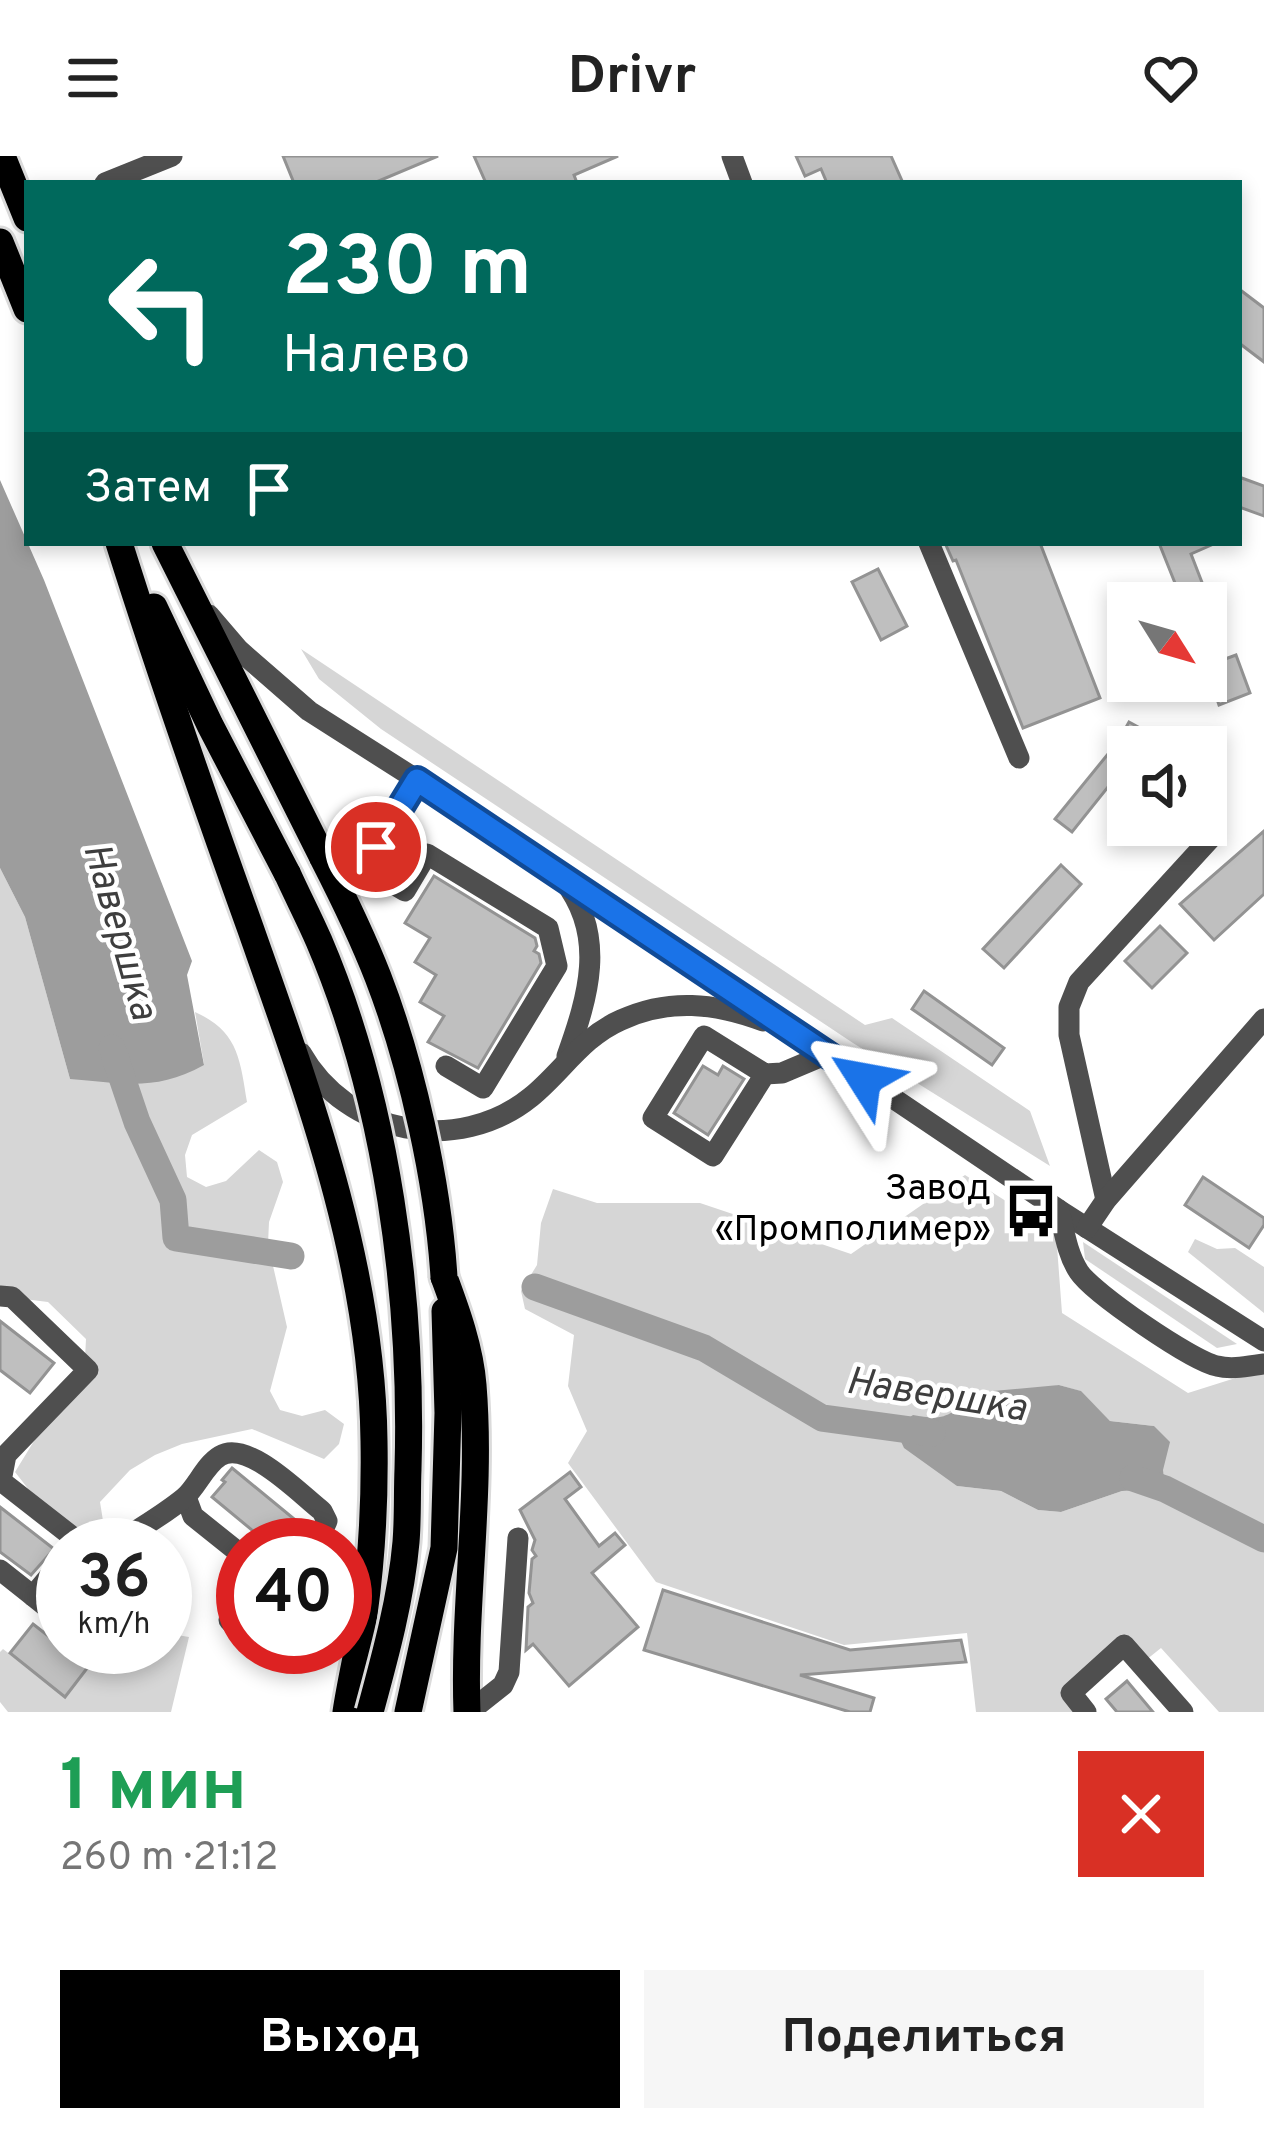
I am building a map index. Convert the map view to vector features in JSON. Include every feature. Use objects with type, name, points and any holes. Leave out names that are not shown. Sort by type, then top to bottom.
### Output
[{"type":"main road","points":[[2,156],[24,209]]},
{"type":"main road","points":[[0,242],[24,302]]},
{"type":"main road","points":[[123,546],[320,942],[378,1137],[401,1274],[409,1426],[406,1544],[370,1712]]},
{"type":"main road","points":[[123,546],[169,699],[319,1131],[352,1254],[374,1439],[372,1534]]},
{"type":"main road","points":[[166,546],[358,928],[380,982],[421,1124],[442,1248],[448,1413],[444,1548],[407,1712]]},
{"type":"main road","points":[[444,1277],[460,1321],[473,1382],[468,1712]]},
{"type":"main road","points":[[342,1712],[350,1674]]},
{"type":"street","points":[[112,180],[172,156]]},
{"type":"street","points":[[929,546],[1019,758]]},
{"type":"street","points":[[186,587],[239,650],[309,711],[1264,1341]]},
{"type":"street","points":[[417,780],[371,856],[376,874],[405,891],[427,854],[548,928],[557,966],[483,1088],[446,1066]]},
{"type":"street","points":[[1106,1200],[1074,1064],[1069,1007],[1079,982],[1204,846]]},
{"type":"street","points":[[555,871],[584,914],[591,959],[589,986],[564,1062]]},
{"type":"street","points":[[283,1020],[308,1066],[333,1093],[356,1111],[416,1132],[493,1119],[529,1099],[588,1040],[618,1021],[655,1007],[718,1006],[802,1038]]},
{"type":"street","points":[[1087,1228],[1264,1019]]},
{"type":"street","points":[[765,1074],[713,1156],[653,1118],[704,1036],[765,1074],[782,1073],[827,1054]]},
{"type":"street","points":[[1059,1210],[1071,1259],[1090,1286],[1197,1359],[1240,1368],[1264,1364]]},
{"type":"street","points":[[0,1296],[12,1297],[88,1370],[6,1455],[1,1481],[47,1518]]},
{"type":"street","points":[[154,1518],[185,1497],[219,1457],[230,1453],[258,1460],[326,1518]]},
{"type":"street","points":[[185,1497],[193,1516],[216,1534]]},
{"type":"street","points":[[468,1712],[503,1685],[508,1672],[518,1538]]},
{"type":"street","points":[[0,1570],[36,1598]]},
{"type":"street","points":[[33,1596],[36,1592]]},
{"type":"street","points":[[1086,1712],[1071,1694],[1124,1645],[1184,1712]]},
{"type":"shaded area","points":[[301,649],[865,1025],[892,1018],[1030,1111],[1050,1166],[853,1043],[381,729],[319,679]]},
{"type":"shaded area","points":[[0,868],[25,917],[70,1079],[204,1064],[195,1012],[229,1037],[247,1102],[192,1135],[185,1155],[187,1177],[206,1187],[226,1181],[259,1150],[277,1162],[283,1182],[269,1222],[268,1244],[287,1327],[270,1391],[280,1410],[302,1416],[325,1410],[344,1424],[339,1444],[324,1459],[252,1429],[182,1444],[130,1470],[100,1502],[103,1518],[63,1518],[33,1495],[15,1472],[85,1358],[86,1339],[48,1302],[0,1296]]},
{"type":"shaded area","points":[[965,1175],[1056,1233],[1062,1313],[1188,1393],[1264,1369],[1264,1712],[1219,1712],[1161,1648],[1141,1664],[1124,1645],[1071,1693],[1081,1712],[976,1712],[967,1633],[844,1645],[656,1582],[568,1463],[587,1431],[568,1386],[574,1335],[525,1309],[521,1291],[537,1265],[541,1223],[553,1189],[597,1203],[700,1203],[851,1254]],"holes":[[[1059,1385],[1080,1391],[1110,1421],[1154,1426],[1165,1488],[1122,1491],[1061,1512],[1038,1510],[1001,1491],[957,1486],[913,1416],[935,1419]]]},
{"type":"shaded area","points":[[1195,1239],[1217,1249],[1235,1248],[1264,1267],[1264,1313],[1188,1252]]},
{"type":"shaded area","points":[[1083,1242],[1237,1344],[1217,1348],[1085,1259]]},
{"type":"shaded area","points":[[3,1649],[65,1696],[82,1674],[180,1674],[171,1712],[8,1712],[0,1702],[0,1652]]},
{"type":"water","points":[[0,480],[24,535],[24,546],[29,546],[44,580],[192,961],[187,975],[204,1065],[170,1079],[138,1084],[70,1079],[25,917],[0,868]]},
{"type":"water","points":[[1059,1385],[1081,1391],[1110,1421],[1154,1426],[1170,1442],[1163,1470],[1165,1489],[1122,1491],[1061,1512],[1038,1510],[1001,1491],[957,1486],[904,1448],[895,1428],[913,1415],[946,1415],[971,1393]]},
{"type":"building","points":[[283,156],[438,156],[381,180],[293,180]]},
{"type":"building","points":[[474,156],[618,156],[574,175],[576,180],[485,180]]},
{"type":"building","points":[[796,156],[891,156],[902,180],[826,180],[821,169],[805,176]]},
{"type":"building","points":[[1242,291],[1264,308],[1264,362],[1242,345]]},
{"type":"building","points":[[1242,478],[1264,486],[1264,516],[1242,508]]},
{"type":"building","points":[[946,546],[1041,546],[1100,698],[1023,728]]},
{"type":"building","points":[[1160,546],[1209,546],[1191,554],[1202,582],[1175,582]]},
{"type":"building","points":[[878,569],[907,626],[881,640],[852,582]]},
{"type":"building","points":[[1236,655],[1250,693],[1227,702],[1227,658]]},
{"type":"building","points":[[1107,755],[1107,788],[1072,832],[1055,819]]},
{"type":"building","points":[[1264,831],[1264,894],[1214,940],[1180,904]]},
{"type":"building","points":[[1061,865],[1081,884],[1004,968],[983,949]]},
{"type":"building","points":[[434,876],[535,938],[534,951],[539,954],[541,963],[478,1068],[428,1042],[444,1016],[420,1002],[436,975],[415,962],[430,938],[405,923]]},
{"type":"building","points":[[1160,926],[1187,953],[1152,988],[1125,961]]},
{"type":"building","points":[[924,991],[1004,1048],[992,1065],[912,1009]]},
{"type":"building","points":[[703,1066],[718,1075],[723,1066],[744,1079],[708,1135],[674,1113]]},
{"type":"building","points":[[1203,1177],[1264,1218],[1249,1248],[1185,1205]]},
{"type":"building","points":[[0,1321],[54,1363],[30,1393],[0,1370]]},
{"type":"building","points":[[232,1468],[293,1518],[237,1518],[212,1497]]},
{"type":"building","points":[[570,1472],[581,1487],[565,1499],[599,1546],[615,1533],[625,1545],[592,1573],[638,1627],[569,1686],[533,1644],[526,1650],[528,1607],[533,1603],[529,1593],[532,1559],[536,1556],[532,1550],[535,1540],[520,1510]]},
{"type":"building","points":[[0,1507],[36,1535],[36,1569],[31,1575],[0,1552]]},
{"type":"building","points":[[663,1590],[850,1650],[961,1640],[966,1662],[800,1675],[874,1698],[870,1712],[850,1712],[644,1650]]},
{"type":"building","points":[[33,1624],[36,1626],[36,1674],[10,1653]]},
{"type":"building","points":[[36,1674],[83,1674],[65,1697]]},
{"type":"building","points":[[1127,1681],[1153,1712],[1117,1712],[1106,1699]]},
{"type":"waterway","name":"Навершка","points":[[112,1048],[137,1122],[173,1200],[176,1238],[291,1256]]},
{"type":"waterway","name":"Навершка","points":[[535,1287],[704,1348],[822,1418],[932,1433]]},
{"type":"waterway","name":"Навершка","points":[[1133,1478],[1264,1539]]},
{"type":"place","name":"Завод «Промполимер»","points":[[1031,1211]]},
{"type":"route","points":[[376,847],[417,780],[864,1079]]}]
